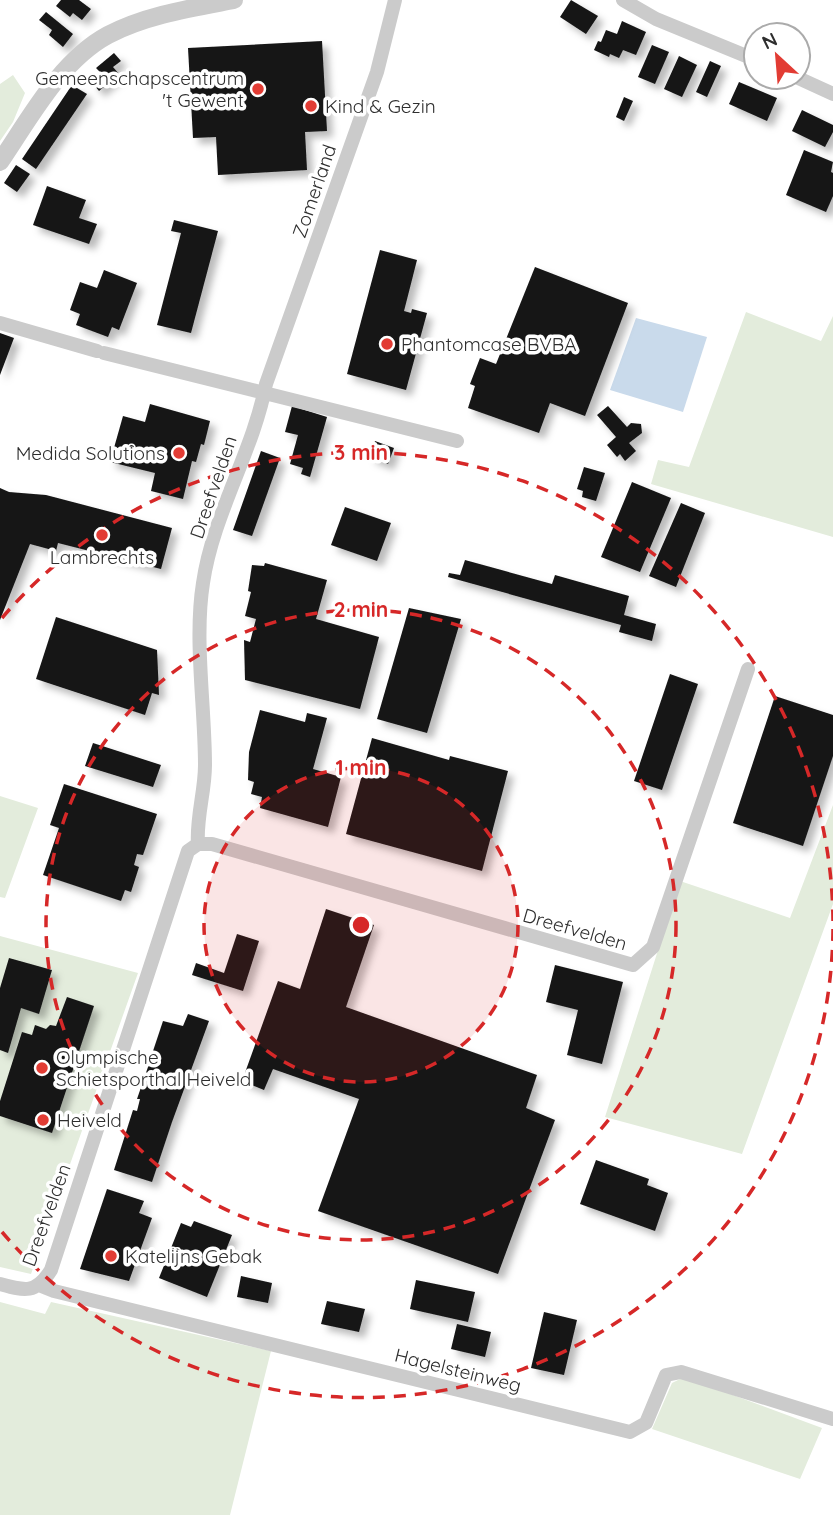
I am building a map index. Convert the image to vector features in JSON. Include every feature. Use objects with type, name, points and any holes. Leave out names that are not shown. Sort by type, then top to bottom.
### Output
[{"type":"street","points":[[0,162],[48,92],[70,66],[106,36],[138,22],[234,0]]},
{"type":"street","name":"Zomerland","points":[[264,394],[377,72],[395,0]]},
{"type":"street","points":[[623,0],[656,19],[742,55]]},
{"type":"street","points":[[812,84],[833,94]]},
{"type":"street","points":[[0,323],[101,352],[457,441]]},
{"type":"street","name":"Dreefvelden","points":[[198,844],[197,830],[205,785],[201,636],[203,582],[216,531],[264,394]]},
{"type":"street","name":"Dreefvelden","points":[[0,1284],[23,1290],[39,1285],[51,1269],[188,851],[198,844],[212,844],[633,965],[653,947],[748,669]]},
{"type":"street","name":"Hagelsteinweg","points":[[39,1285],[54,1291],[631,1432],[646,1423],[666,1375],[681,1372],[833,1419]]},
{"type":"green space","points":[[13,75],[25,93],[13,122],[0,141],[0,84]]},
{"type":"green space","points":[[746,312],[821,341],[833,316],[833,537],[651,484],[658,460],[689,467]]},
{"type":"green space","points":[[0,796],[38,808],[5,898],[0,897]]},
{"type":"green space","points":[[833,805],[833,904],[742,1154],[605,1117],[680,881],[790,918]]},
{"type":"green space","name":"Heiveld","points":[[0,936],[138,973],[31,1274],[0,1267]]},
{"type":"green space","points":[[0,1302],[45,1314],[51,1302],[271,1351],[230,1515],[0,1515]]},
{"type":"green space","points":[[684,1377],[822,1428],[800,1479],[652,1429],[672,1383]]},
{"type":"water","points":[[636,318],[707,337],[683,412],[610,390]]},
{"type":"building","points":[[61,0],[79,0],[91,9],[82,20],[73,13],[70,17],[56,6]]},
{"type":"building","points":[[571,0],[598,16],[586,34],[560,17]]},
{"type":"building","points":[[46,12],[73,34],[63,47],[49,35],[52,30],[39,20]]},
{"type":"building","points":[[622,21],[646,32],[636,55],[623,50],[619,58],[610,54],[609,57],[594,50],[606,30],[617,34]]},
{"type":"building","name":"Gemeenschapscentrum 't Gewent","points":[[322,41],[327,131],[305,132],[307,170],[218,175],[216,137],[193,138],[188,48]]},
{"type":"building","points":[[652,45],[669,52],[655,84],[638,77]]},
{"type":"building","points":[[114,53],[121,61],[113,67],[119,74],[99,91],[91,81],[101,73],[96,68]]},
{"type":"building","points":[[679,56],[697,65],[682,97],[664,89]]},
{"type":"building","points":[[710,61],[721,66],[707,97],[696,92]]},
{"type":"building","points":[[739,82],[742,83],[742,91],[760,91],[777,98],[767,121],[729,104]]},
{"type":"building","points":[[72,85],[87,94],[36,169],[22,159]]},
{"type":"building","points":[[624,97],[633,101],[624,121],[616,117]]},
{"type":"building","points":[[802,110],[833,125],[833,132],[825,147],[792,131]]},
{"type":"building","points":[[804,150],[833,162],[833,196],[826,212],[786,195]]},
{"type":"building","points":[[16,165],[30,174],[17,192],[4,183]]},
{"type":"building","points":[[47,186],[86,200],[79,218],[97,224],[89,244],[33,225]]},
{"type":"building","points":[[174,220],[218,231],[191,333],[157,325],[181,233],[171,231]]},
{"type":"building","name":"Phantomcase BVBA","points":[[380,250],[417,260],[404,311],[411,313],[412,309],[427,313],[406,390],[347,374]]},
{"type":"building","points":[[535,267],[628,303],[585,416],[550,403],[539,433],[468,408],[475,386],[470,384],[480,358],[496,364]]},
{"type":"building","points":[[104,270],[137,283],[119,330],[112,327],[108,337],[76,325],[80,314],[70,310],[80,282],[97,288]]},
{"type":"building","points":[[0,333],[14,338],[0,375]]},
{"type":"building","points":[[150,404],[210,421],[204,445],[201,444],[196,462],[192,461],[183,499],[151,491],[155,473],[110,462],[123,416],[145,422]]},
{"type":"building","points":[[292,406],[327,417],[310,477],[301,474],[303,468],[290,464],[298,435],[285,432]]},
{"type":"building","points":[[608,406],[627,427],[631,423],[641,424],[642,433],[629,443],[636,451],[625,461],[620,454],[617,457],[607,445],[616,437],[597,415]]},
{"type":"building","points":[[375,441],[394,448],[388,464],[369,457]]},
{"type":"building","points":[[261,451],[280,458],[252,536],[233,530]]},
{"type":"building","points":[[584,467],[605,473],[596,501],[582,497],[583,491],[577,489]]},
{"type":"building","points":[[632,482],[671,498],[640,572],[601,557]]},
{"type":"building","name":"Lambrechts","points":[[0,488],[9,492],[46,495],[172,528],[161,569],[58,543],[56,551],[30,544],[0,620]]},
{"type":"building","points":[[681,503],[705,513],[676,587],[649,576]]},
{"type":"building","points":[[345,507],[391,523],[377,561],[331,545]]},
{"type":"building","points":[[465,560],[552,584],[555,575],[629,596],[624,615],[656,624],[652,641],[619,632],[621,625],[448,577],[449,573],[460,575]]},
{"type":"building","points":[[265,563],[327,580],[316,619],[379,637],[360,709],[245,680],[244,640],[250,642],[256,619],[245,616],[251,592],[248,591],[252,565],[264,566]]},
{"type":"building","points":[[409,608],[461,619],[427,733],[377,719]]},
{"type":"building","points":[[56,617],[157,650],[159,695],[152,693],[145,715],[36,679]]},
{"type":"building","points":[[670,674],[698,684],[662,790],[634,781]]},
{"type":"building","points":[[775,696],[833,715],[833,756],[803,846],[733,823]]},
{"type":"building","points":[[260,710],[305,722],[307,713],[327,718],[313,769],[341,777],[328,827],[260,808],[262,797],[251,794],[254,782],[248,780],[249,752]]},
{"type":"building","points":[[372,738],[449,760],[450,756],[508,771],[482,871],[346,834]]},
{"type":"building","points":[[93,743],[161,765],[153,787],[85,766]]},
{"type":"building","points":[[64,784],[157,814],[143,855],[137,854],[134,865],[139,867],[131,892],[125,890],[121,901],[43,875],[59,828],[50,825]]},
{"type":"building","points":[[326,909],[374,925],[346,1007],[537,1075],[526,1108],[555,1120],[498,1274],[318,1211],[359,1099],[273,1069],[264,1090],[242,1081],[278,981],[300,989]]},
{"type":"building","points":[[237,934],[259,941],[243,991],[192,975],[196,963],[224,973]]},
{"type":"building","points":[[9,958],[52,970],[39,1014],[21,1008],[8,1053],[0,1050],[0,988]]},
{"type":"building","points":[[555,965],[623,982],[602,1064],[567,1055],[578,1010],[546,1002]]},
{"type":"building","name":"Olympische Schietsporthal Heiveld","points":[[67,997],[94,1006],[52,1133],[0,1116],[0,1101],[22,1032],[32,1035],[35,1025],[46,1029],[50,1025],[56,1026]]},
{"type":"building","points":[[188,1014],[209,1021],[152,1182],[114,1170],[133,1110],[137,1111],[140,1099],[137,1099],[149,1064],[152,1065],[156,1055],[152,1054],[163,1021],[183,1026]]},
{"type":"building","points":[[596,1160],[649,1179],[647,1185],[668,1193],[655,1231],[580,1204]]},
{"type":"building","points":[[107,1189],[144,1201],[139,1213],[152,1218],[129,1281],[80,1269]]},
{"type":"building","points":[[194,1221],[232,1235],[207,1297],[159,1278],[181,1223],[191,1227]]},
{"type":"building","points":[[241,1276],[272,1283],[268,1303],[237,1297]]},
{"type":"building","points":[[416,1280],[475,1292],[468,1322],[410,1309]]},
{"type":"building","points":[[327,1301],[365,1309],[359,1332],[321,1324]]},
{"type":"building","points":[[544,1312],[577,1320],[564,1375],[531,1368]]},
{"type":"building","points":[[457,1324],[491,1332],[485,1357],[451,1349]]},
{"type":"place","name":"Gemeenschapscentrum 't Gewent","points":[[258,89]]},
{"type":"place","name":"Kind & Gezin","points":[[311,106]]},
{"type":"place","name":"Phantomcase BVBA","points":[[387,344]]},
{"type":"place","name":"Medida Solutions","points":[[179,453]]},
{"type":"place","name":"Lambrechts","points":[[102,535]]},
{"type":"place","name":"Olympische Schietsporthal Heiveld","points":[[42,1068]]},
{"type":"place","name":"Heiveld","points":[[43,1120]]},
{"type":"place","name":"Katelijns Gebak","points":[[111,1256]]}]
